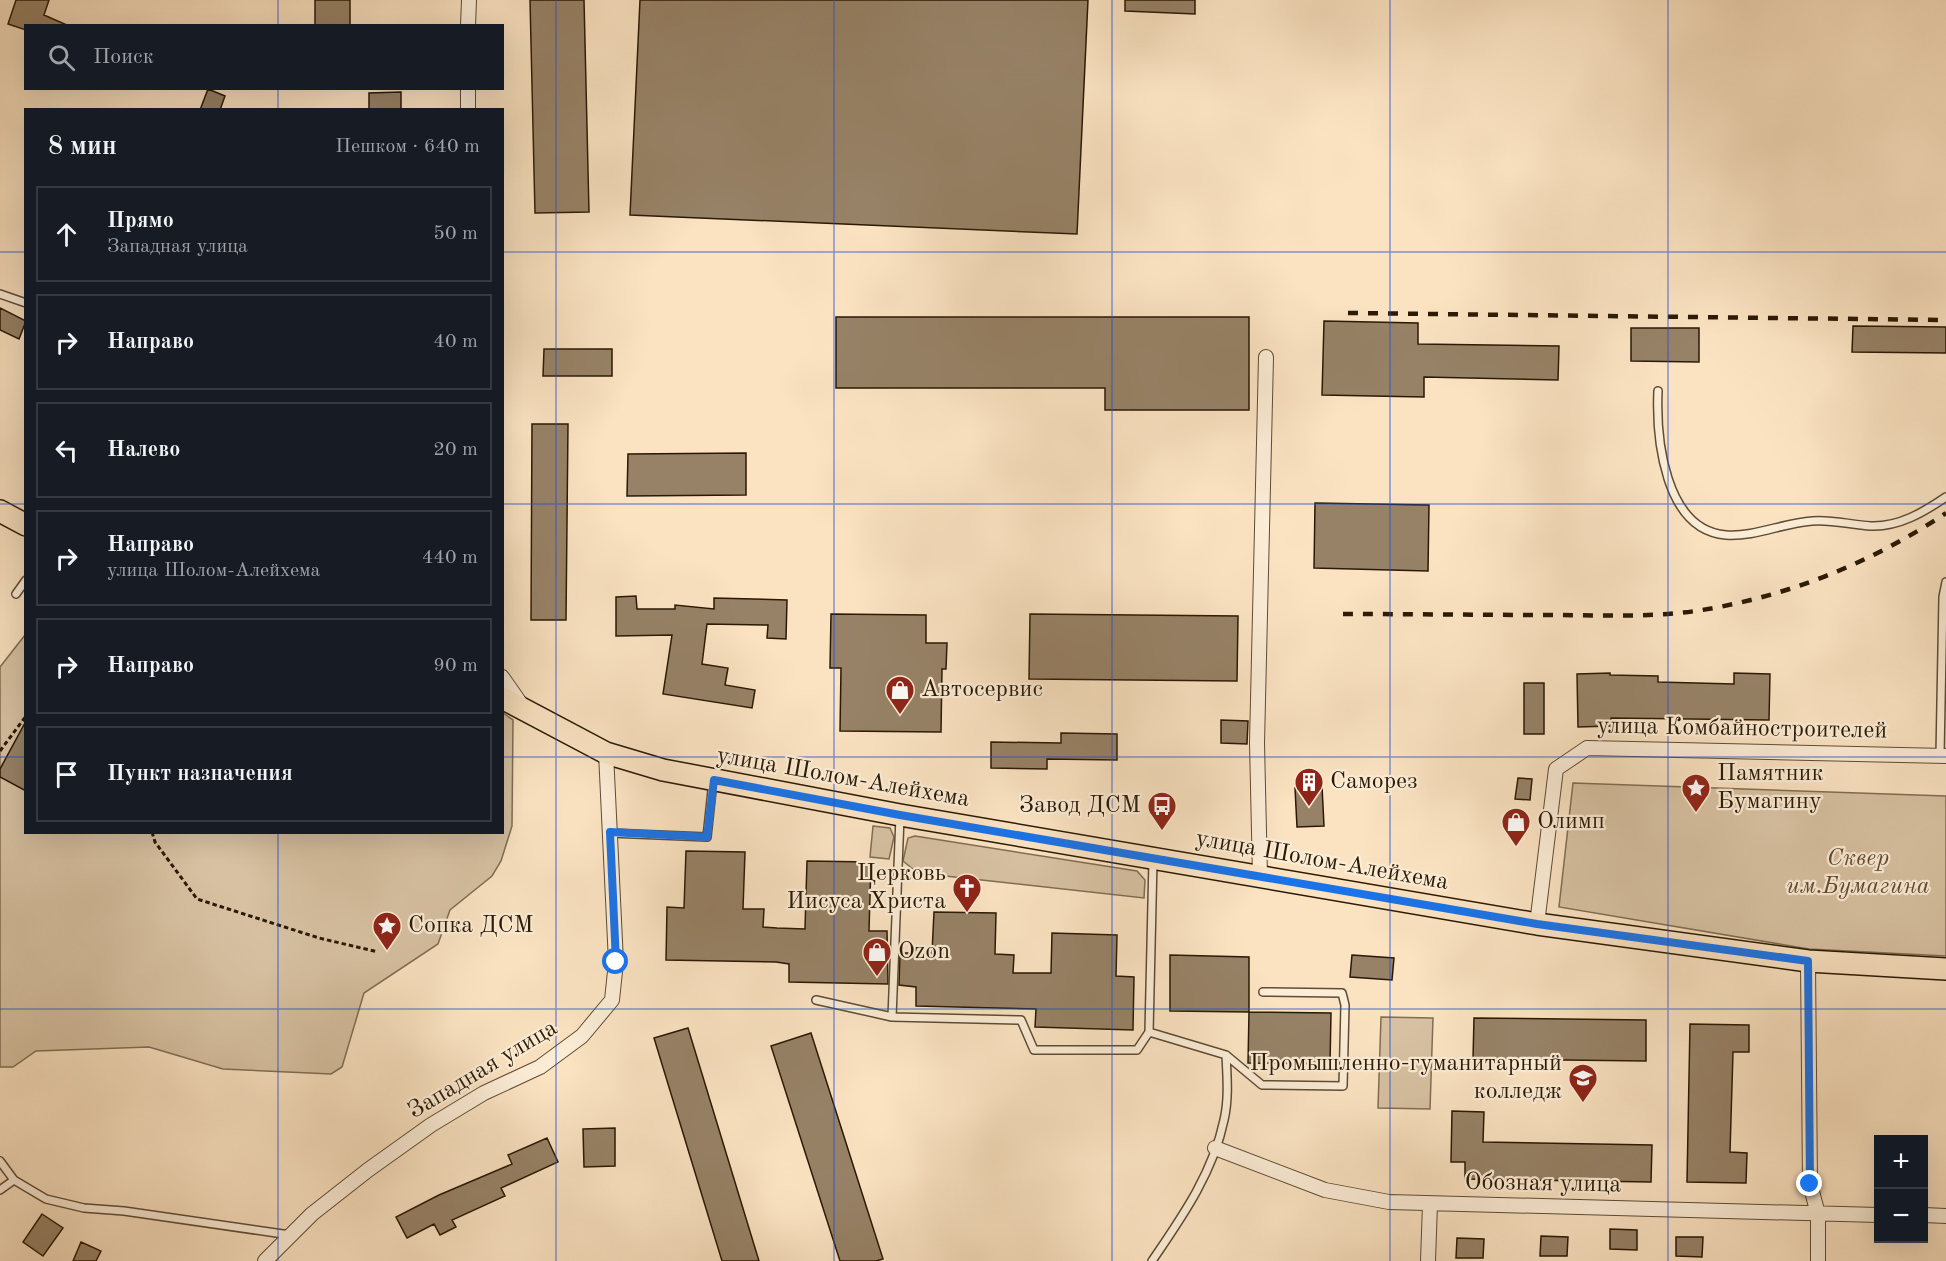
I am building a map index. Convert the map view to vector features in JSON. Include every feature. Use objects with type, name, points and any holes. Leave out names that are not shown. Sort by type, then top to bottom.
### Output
[{"type":"main road","points":[[0,511],[24,524]]},
{"type":"main road","name":"улица Шолом-Алейхема","points":[[504,699],[606,753],[663,770],[900,815],[1537,924],[1808,961],[1946,969]]},
{"type":"street","points":[[468,24],[469,0]]},
{"type":"street","points":[[468,90],[468,108]]},
{"type":"street","points":[[1260,876],[1257,743],[1266,357]]},
{"type":"street","points":[[504,680],[526,711]]},
{"type":"street","name":"улица Комбайностроителей","points":[[1537,924],[1556,768],[1587,748],[1943,755]]},
{"type":"street","name":"Западная улица","points":[[265,1261],[290,1235],[368,1170],[431,1125],[484,1093],[548,1061],[582,1036],[612,1000],[616,962],[606,753]]},
{"type":"street","points":[[1808,961],[1810,1184],[1818,1214],[1818,1261]]},
{"type":"street","name":"Обозная улица","points":[[1215,1148],[1326,1191],[1389,1202],[1874,1215]]},
{"type":"street","points":[[1428,1261],[1430,1204]]},
{"type":"street","points":[[1928,1215],[1946,1216]]},
{"type":"lane","points":[[0,294],[24,302]]},
{"type":"lane","points":[[1658,391],[1660,448],[1668,481],[1680,504],[1700,524],[1711,531],[1735,535],[1814,520],[1873,526],[1888,524],[1926,510],[1946,496]]},
{"type":"lane","points":[[1943,755],[1942,597],[1946,582]]},
{"type":"lane","points":[[16,594],[24,583]]},
{"type":"lane","points":[[610,832],[707,837],[714,780]]},
{"type":"lane","points":[[892,1017],[900,815]]},
{"type":"lane","points":[[816,1000],[892,1017],[1022,1020],[1034,1050],[1137,1050],[1149,1032],[1153,858]]},
{"type":"lane","points":[[1149,1032],[1226,1055],[1262,1085],[1343,1086],[1345,1005],[1342,993],[1263,992]]},
{"type":"lane","points":[[1152,1261],[1194,1198],[1215,1148],[1224,1119],[1226,1055]]},
{"type":"lane","points":[[0,1161],[14,1180],[46,1199],[84,1208],[124,1211],[290,1235]]},
{"type":"lane","points":[[0,1190],[14,1180]]},
{"type":"path","points":[[0,751],[24,719]]},
{"type":"path","points":[[153,834],[155,842],[197,899],[319,938],[378,952]]},
{"type":"green space","points":[[24,636],[24,834],[504,834],[504,714],[513,720],[512,826],[501,861],[492,876],[450,910],[438,944],[364,993],[342,1067],[331,1074],[223,1069],[149,1047],[36,1051],[13,1067],[0,1067],[0,667]]},
{"type":"green space","name":"Сквер им.Бумагина","points":[[1573,783],[1946,796],[1946,956],[1809,949],[1559,907]]},
{"type":"green space","points":[[873,826],[890,828],[894,837],[889,859],[870,857]]},
{"type":"green space","points":[[915,836],[1137,871],[1145,880],[1144,898],[918,873],[903,861],[908,838]]},
{"type":"green space","points":[[1381,1017],[1433,1018],[1430,1109],[1378,1108]]},
{"type":"building","points":[[16,0],[49,0],[44,15],[64,24],[24,24],[24,29],[8,24]]},
{"type":"building","points":[[315,0],[350,0],[350,24],[315,24]]},
{"type":"building","points":[[530,0],[584,0],[589,212],[535,213]]},
{"type":"building","points":[[640,0],[1088,0],[1077,234],[630,215]]},
{"type":"building","points":[[1125,0],[1195,0],[1195,14],[1125,11]]},
{"type":"building","points":[[208,90],[225,96],[221,108],[201,108]]},
{"type":"building","points":[[401,92],[401,108],[369,108],[369,93]]},
{"type":"building","points":[[0,308],[24,320],[19,339],[0,330]]},
{"type":"building","points":[[836,317],[1249,317],[1249,410],[1105,410],[1105,388],[836,388]]},
{"type":"building","points":[[1324,321],[1418,323],[1418,344],[1559,346],[1558,380],[1424,377],[1424,397],[1322,395]]},
{"type":"building","points":[[1853,326],[1946,327],[1946,353],[1852,352]]},
{"type":"building","points":[[1631,328],[1699,328],[1699,362],[1631,361]]},
{"type":"building","points":[[544,349],[612,349],[612,376],[543,376]]},
{"type":"building","points":[[532,424],[568,424],[566,620],[531,620]]},
{"type":"building","points":[[746,453],[746,495],[627,496],[628,454]]},
{"type":"building","points":[[1315,503],[1429,505],[1428,571],[1314,568]]},
{"type":"building","points":[[636,596],[637,609],[675,609],[675,605],[714,609],[714,598],[787,600],[786,639],[767,638],[768,625],[707,624],[702,664],[728,668],[725,685],[755,690],[752,708],[663,694],[672,635],[616,636],[616,597]]},
{"type":"building","points":[[831,614],[926,615],[926,643],[947,643],[946,669],[942,669],[941,732],[840,731],[841,668],[830,668]]},
{"type":"building","points":[[1030,614],[1238,616],[1237,681],[1029,679]]},
{"type":"building","points":[[1610,673],[1610,675],[1658,676],[1658,682],[1734,684],[1734,673],[1770,674],[1769,720],[1611,718],[1611,726],[1578,727],[1577,674]]},
{"type":"building","points":[[1524,683],[1544,683],[1544,734],[1524,734]]},
{"type":"building","points":[[1221,720],[1248,721],[1247,744],[1221,743]]},
{"type":"building","points":[[24,725],[24,790],[0,777],[0,769]]},
{"type":"building","points":[[1061,733],[1117,734],[1117,760],[1047,759],[1047,769],[991,768],[991,742],[1061,743]]},
{"type":"building","points":[[1518,778],[1532,779],[1530,800],[1515,799]]},
{"type":"building","name":"Саморез","points":[[1322,786],[1324,826],[1297,827],[1295,788]]},
{"type":"building","points":[[686,851],[745,852],[743,909],[764,909],[763,927],[777,928],[805,929],[807,861],[871,862],[869,931],[887,931],[888,984],[789,982],[789,964],[776,962],[666,960],[667,907],[684,908]]},
{"type":"building","points":[[934,912],[996,913],[995,954],[1014,955],[1013,973],[1051,973],[1052,933],[1117,935],[1116,976],[1134,977],[1133,1030],[1035,1027],[1036,1009],[916,1006],[916,987],[899,985],[900,953],[932,953]]},
{"type":"building","points":[[1170,955],[1249,957],[1249,1012],[1170,1011]]},
{"type":"building","points":[[1352,955],[1394,958],[1392,980],[1350,977]]},
{"type":"building","points":[[1249,1012],[1331,1013],[1330,1064],[1248,1063]]},
{"type":"building","points":[[1474,1018],[1646,1020],[1646,1061],[1473,1059]]},
{"type":"building","points":[[1690,1024],[1749,1025],[1749,1052],[1733,1052],[1730,1152],[1747,1153],[1746,1183],[1687,1182]]},
{"type":"building","points":[[688,1028],[759,1261],[722,1261],[654,1038]]},
{"type":"building","points":[[811,1033],[883,1259],[840,1261],[771,1046]]},
{"type":"building","points":[[1452,1111],[1484,1112],[1483,1142],[1652,1145],[1651,1182],[1465,1179],[1465,1162],[1451,1162]]},
{"type":"building","points":[[615,1128],[615,1166],[584,1167],[583,1129]]},
{"type":"building","points":[[547,1138],[558,1162],[501,1188],[505,1196],[452,1220],[456,1227],[440,1235],[434,1224],[407,1238],[396,1217],[439,1195],[512,1164],[508,1155]]},
{"type":"building","points":[[42,1214],[63,1228],[43,1256],[23,1242]]},
{"type":"building","points":[[1610,1229],[1637,1230],[1637,1250],[1610,1249]]},
{"type":"building","points":[[1541,1236],[1568,1237],[1567,1256],[1540,1256]]},
{"type":"building","points":[[1676,1237],[1703,1237],[1702,1257],[1676,1256]]},
{"type":"building","points":[[1457,1238],[1484,1239],[1483,1258],[1456,1258]]},
{"type":"building","points":[[81,1242],[101,1251],[96,1261],[73,1261]]},
{"type":"railway","points":[[1348,313],[1946,320]]},
{"type":"railway","points":[[1343,614],[1627,616],[1702,610],[1767,596],[1829,575],[1889,547],[1946,513]]},
{"type":"place","name":"Автосервис","points":[[900,716]]},
{"type":"place","name":"Саморез","points":[[1309,808]]},
{"type":"place","name":"Памятник Бумагину","points":[[1696,814]]},
{"type":"place","name":"Завод ДСМ","points":[[1162,832]]},
{"type":"place","name":"Олимп","points":[[1516,848]]},
{"type":"place","name":"Церковь Иисуса Христа","points":[[967,914]]},
{"type":"place","name":"Сопка ДСМ","points":[[387,952]]},
{"type":"place","name":"Ozon","points":[[877,978]]},
{"type":"place","name":"Промышленно-гуманитарный колледж","points":[[1583,1104]]},
{"type":"route","points":[[616,962],[610,832],[707,837],[714,780],[900,815],[1537,924],[1808,961],[1810,1184]]}]
